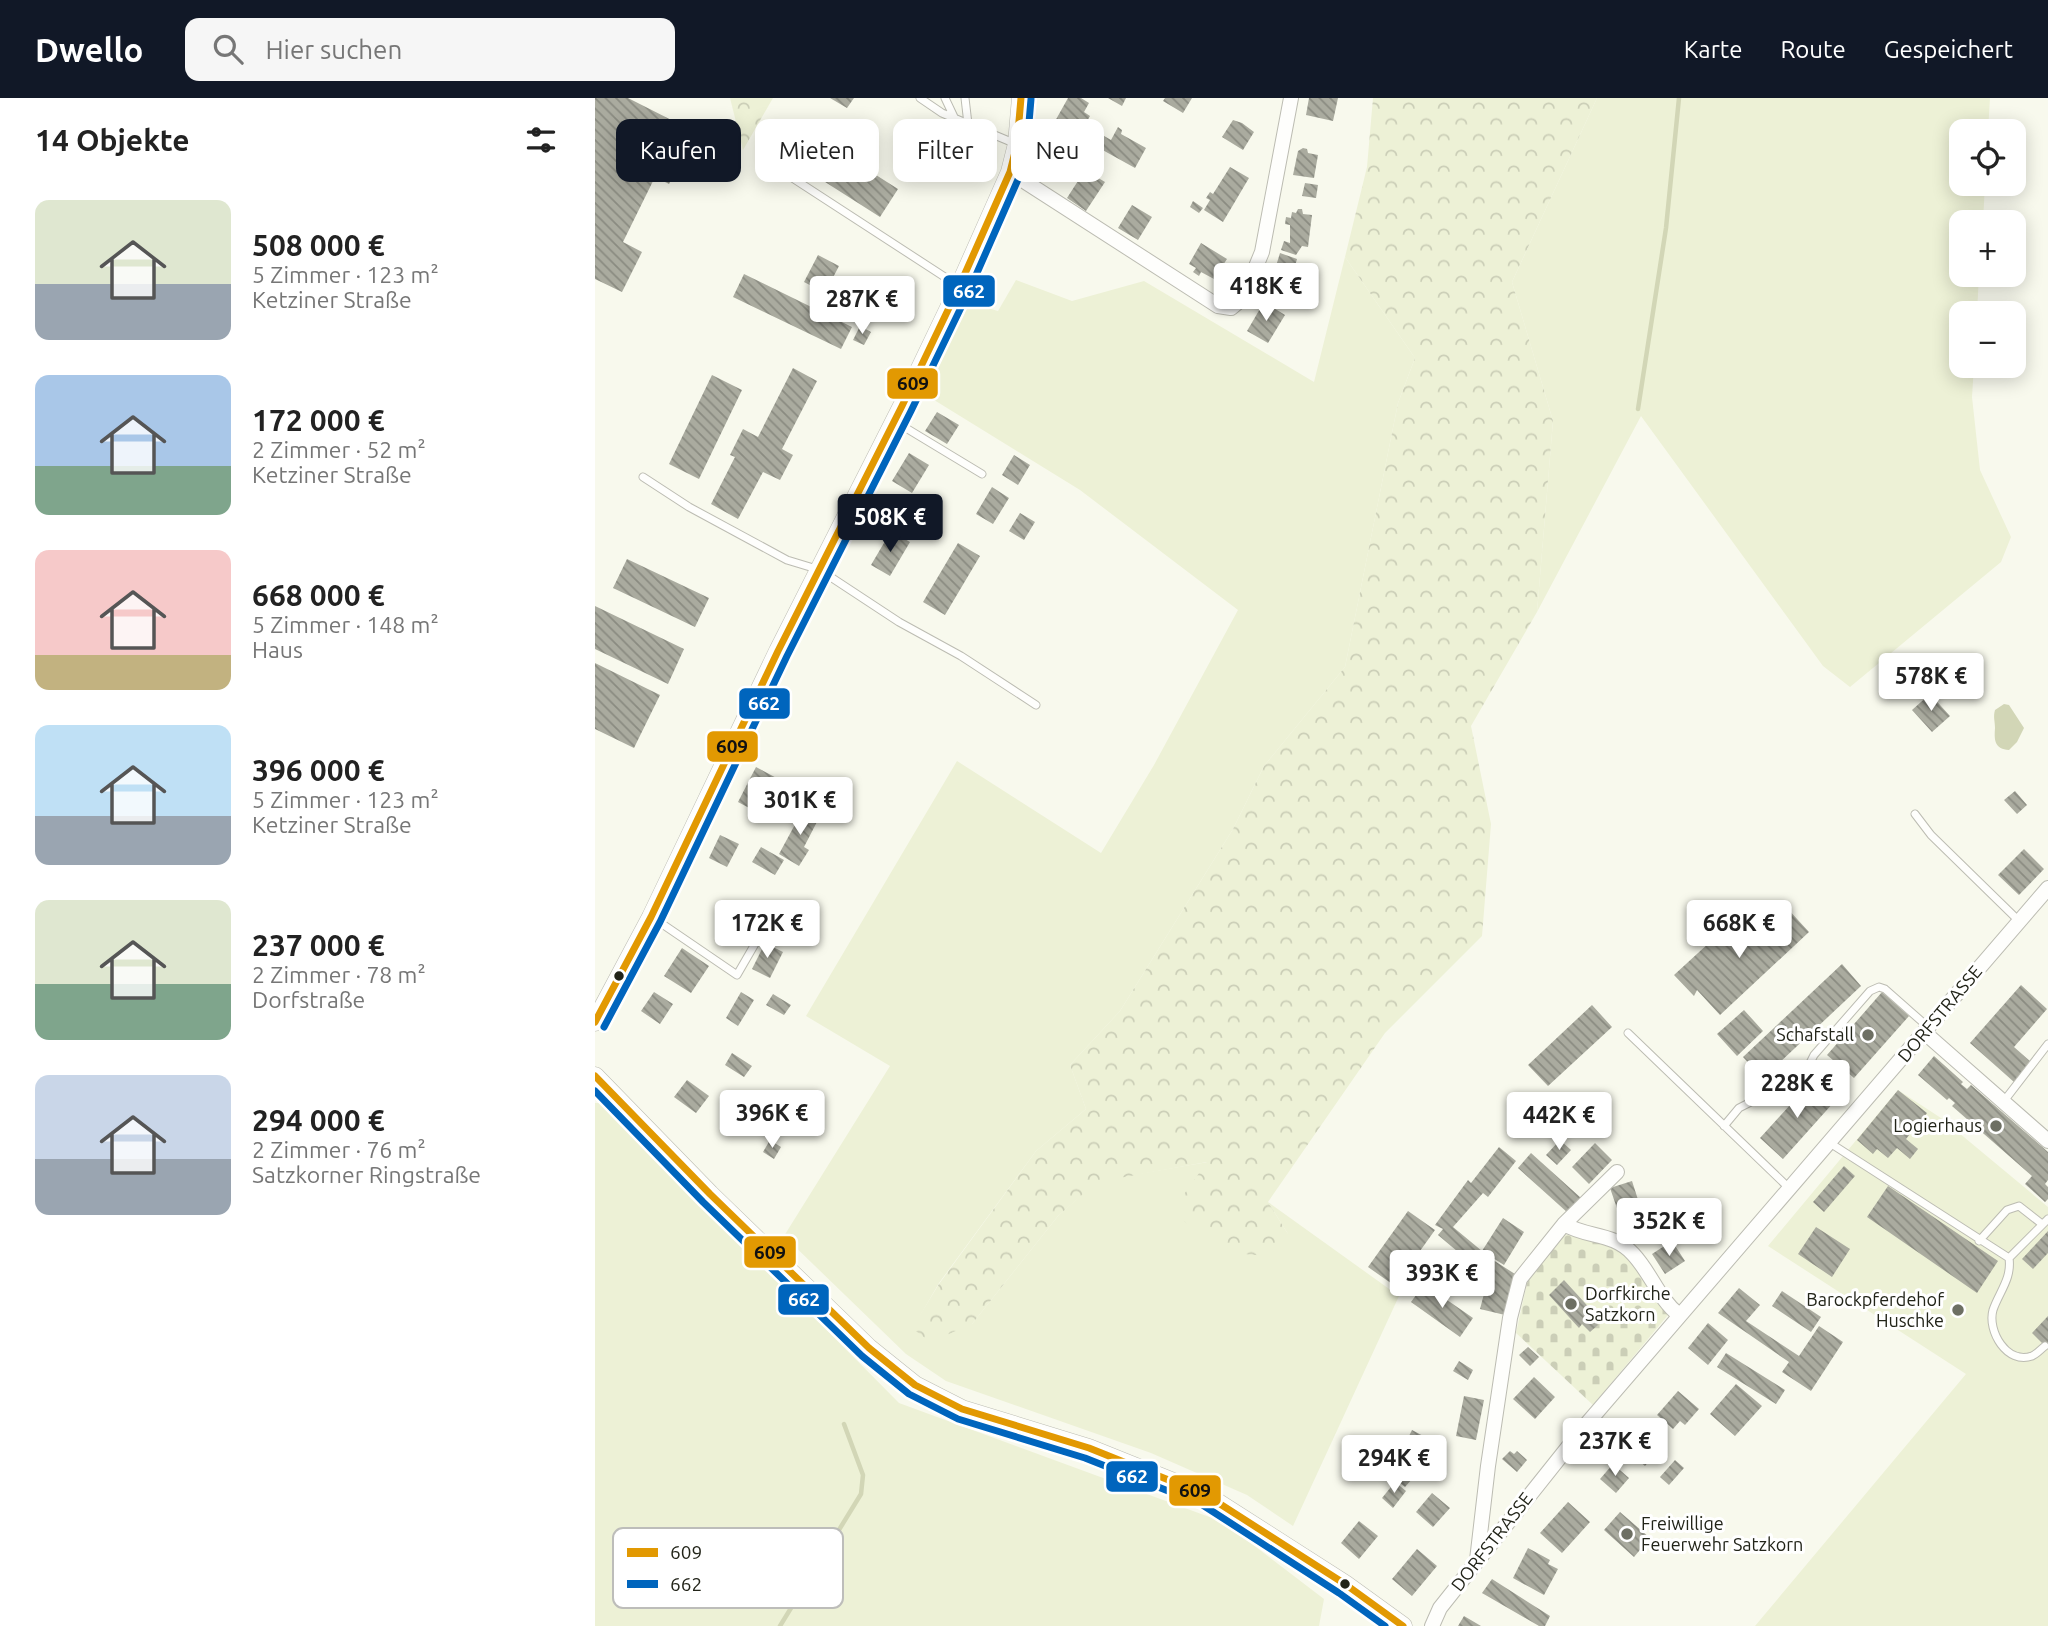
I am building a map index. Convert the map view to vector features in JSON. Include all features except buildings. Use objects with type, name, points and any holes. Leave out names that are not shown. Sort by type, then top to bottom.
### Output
[{"type":"street","points":[[1019,119],[1021,98]]},
{"type":"street","points":[[1010,173],[1218,306],[1231,308],[1243,298],[1262,252],[1291,98]]},
{"type":"street","points":[[595,1022],[652,917],[778,651],[894,421],[959,286],[1011,169]]},
{"type":"street","name":"DORFSTRASSE","points":[[1432,1626],[1440,1608],[1584,1427],[2048,888]]},
{"type":"street","points":[[1927,1030],[2048,1141]]},
{"type":"street","points":[[595,1076],[710,1194],[869,1348],[915,1385],[962,1409],[1089,1448],[1206,1495],[1345,1584],[1403,1626]]},
{"type":"street","points":[[1477,1560],[1510,1318],[1520,1279],[1564,1224],[1617,1172]]},
{"type":"street","points":[[1564,1224],[1577,1232],[1599,1234],[1615,1240],[1633,1253],[1667,1305],[1679,1315]]},
{"type":"lane","points":[[920,98],[954,118]]},
{"type":"lane","points":[[945,98],[954,118]]},
{"type":"lane","points":[[965,98],[967,119]]},
{"type":"lane","points":[[799,182],[959,286]]},
{"type":"lane","points":[[894,421],[982,474]]},
{"type":"lane","points":[[643,477],[689,507],[787,560],[820,570],[899,622],[961,656],[1036,705]]},
{"type":"lane","points":[[1915,814],[1931,835],[2020,921]]},
{"type":"lane","points":[[652,917],[737,975],[763,930]]},
{"type":"lane","points":[[1724,1126],[1739,1108],[1794,1080],[1870,991],[1879,987],[1885,989],[1927,1030]]},
{"type":"lane","points":[[1628,1033],[1790,1188]]},
{"type":"lane","points":[[2003,1102],[2048,1044]]},
{"type":"lane","points":[[1810,1063],[1832,1081]]},
{"type":"lane","points":[[1830,1143],[2009,1258]]},
{"type":"lane","points":[[1979,1241],[2007,1210],[2019,1206],[2045,1221],[2009,1258]]},
{"type":"lane","points":[[2009,1258],[2010,1267],[2004,1291],[1993,1310],[1992,1325],[1995,1334],[2000,1344],[2012,1354],[2024,1357],[2031,1356],[2045,1346]]},
{"type":"green space","points":[[730,98],[773,98],[761,119],[755,119],[755,129],[743,150],[741,119],[735,119]]},
{"type":"green space","points":[[1373,98],[1597,98],[1512,282],[1553,421],[1537,612],[1471,726],[1491,824],[1482,936],[1385,1033],[1268,1202],[1288,1234],[1277,1257],[1222,1252],[1172,1211],[1207,1162],[1097,1182],[1058,1216],[972,1324],[930,1342],[912,1328],[939,1284],[1036,1151],[1086,1109],[1070,1065],[1120,1011],[1233,829],[1264,766],[1345,667],[1398,403],[1415,358],[1345,257],[1367,167]]},
{"type":"green space","points":[[1597,98],[1990,98],[1989,119],[1949,119],[1949,196],[1984,196],[1984,210],[1949,210],[1949,287],[1978,287],[1978,301],[1949,301],[1949,378],[1973,378],[1972,397],[1980,470],[2011,537],[2001,562],[1850,687],[1823,666],[1641,416],[1537,612],[1553,421],[1512,282]]},
{"type":"green space","points":[[1345,257],[1415,358],[1398,403],[1345,667],[1264,766],[1233,829],[1120,1011],[1070,1065],[1086,1109],[1036,1151],[939,1283],[913,1328],[972,1324],[1058,1216],[1097,1181],[1208,1162],[1288,1234],[1268,1202],[1399,1296],[1293,1526],[1247,1495],[1151,1453],[946,1381],[906,1354],[784,1236],[890,1066],[806,1016],[957,761],[1101,853],[1154,765],[1238,610],[1080,490],[926,395],[967,302],[998,311],[1016,280],[1072,301],[1144,281],[1314,382]]},
{"type":"green space","name":"Barockpferdehof Huschke","points":[[1898,1090],[1941,1118],[2048,1207],[2048,1626],[1755,1626],[1966,1374],[1768,1246]]},
{"type":"green space","points":[[595,1103],[602,1103],[899,1403],[1223,1522],[1324,1599],[1319,1626],[595,1626]]},
{"type":"green space","points":[[1562,1234],[1595,1238],[1629,1256],[1668,1315],[1593,1405],[1516,1333],[1527,1283],[1550,1247]]},
{"type":"shaded area","points":[[2004,704],[2009,705],[2024,728],[2017,742],[2009,750],[1998,746],[1995,737],[1995,710]]},
{"type":"waterway","points":[[1638,409],[1666,228],[1679,98]]},
{"type":"waterway","points":[[840,1528],[861,1494],[863,1475],[844,1424]]},
{"type":"waterway","points":[[780,1626],[791,1608]]},
{"type":"transit line","name":"609","points":[[595,1022],[651,917],[778,651],[959,287],[1010,172],[1017,144],[1021,98]]},
{"type":"transit line","name":"662","points":[[604,1027],[660,922],[787,656],[969,291],[1020,175],[1027,146],[1031,99]]},
{"type":"transit line","name":"609","points":[[595,1076],[710,1194],[869,1348],[915,1385],[962,1409],[1089,1448],[1206,1495],[1345,1584],[1403,1626]]},
{"type":"transit line","name":"662","points":[[595,1091],[703,1202],[862,1356],[909,1394],[958,1419],[1085,1458],[1201,1504],[1385,1626]]},
{"type":"place","name":"Schafstall","points":[[1868,1035]]},
{"type":"place","name":"Logierhaus","points":[[1996,1126]]},
{"type":"place","name":"Dorfkirche Satzkorn","points":[[1571,1304]]},
{"type":"place","name":"Barockpferdehof Huschke","points":[[1958,1310]]},
{"type":"place","name":"Freiwillige Feuerwehr Satzkorn","points":[[1627,1534]]}]
